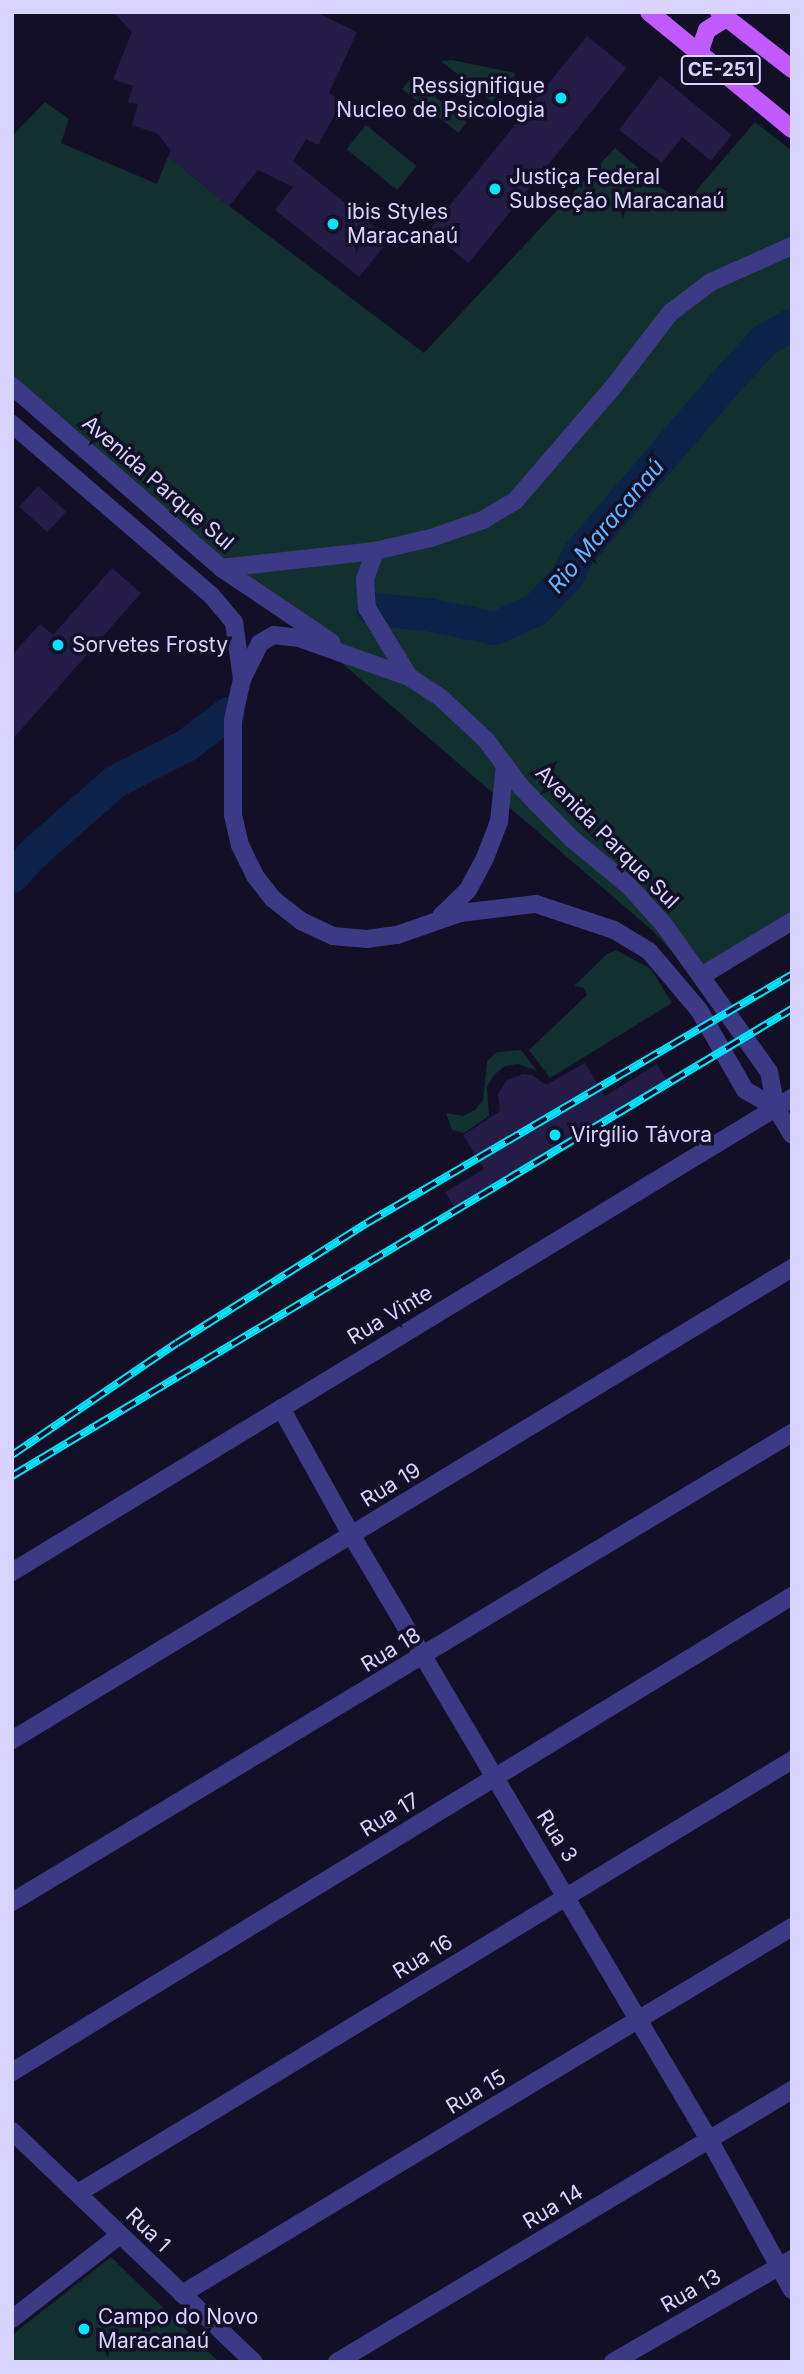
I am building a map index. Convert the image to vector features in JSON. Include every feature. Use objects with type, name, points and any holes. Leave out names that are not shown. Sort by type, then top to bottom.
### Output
[{"type":"main road","name":"CE-251","points":[[649,12],[792,129]]},
{"type":"main road","points":[[680,37],[693,32],[705,12]]},
{"type":"main road","name":"CE-251","points":[[722,15],[788,66]]},
{"type":"main road","points":[[699,53],[707,30],[722,15]]},
{"type":"street","points":[[221,569],[375,551],[431,538],[483,520],[515,501],[606,396],[670,313],[711,282],[792,246]]},
{"type":"street","name":"Avenida Parque Sul","points":[[12,386],[221,569],[349,653]]},
{"type":"street","name":"Avenida Parque Sul","points":[[12,424],[211,595],[234,622],[242,679]]},
{"type":"street","points":[[375,551],[365,579],[367,608],[410,677]]},
{"type":"street","name":"Avenida Parque Sul","points":[[274,635],[299,638],[349,653],[410,677],[441,698],[486,740],[521,787],[572,839],[628,885],[703,975],[769,1072],[775,1108],[745,1090],[699,1010],[678,983],[649,951],[623,934],[536,904],[460,913],[397,936],[368,939],[334,936],[301,921],[273,899],[255,876],[240,845],[233,815],[233,720],[242,679],[260,643],[274,635]]},
{"type":"street","points":[[433,924],[468,890],[485,858],[499,821],[505,765]]},
{"type":"street","points":[[703,975],[792,920]]},
{"type":"street","name":"Rua Vinte","points":[[12,1573],[792,1098]]},
{"type":"street","points":[[775,1108],[792,1135]]},
{"type":"street","name":"Rua 19","points":[[12,1740],[792,1268]]},
{"type":"street","name":"Rua 3","points":[[281,1408],[352,1536],[494,1778],[785,2263],[792,2290]]},
{"type":"street","name":"Rua 18","points":[[12,1902],[792,1433]]},
{"type":"street","name":"Rua 17","points":[[12,2072],[792,1596]]},
{"type":"street","name":"Rua 16","points":[[78,2193],[792,1760]]},
{"type":"street","name":"Rua 15","points":[[182,2294],[792,1927]]},
{"type":"street","name":"Rua 14","points":[[337,2362],[792,2090]]},
{"type":"street","name":"Rua 1","points":[[12,2131],[254,2362]]},
{"type":"street","points":[[12,2319],[120,2235]]},
{"type":"street","name":"Rua 13","points":[[613,2362],[785,2263]]},
{"type":"green space","points":[[452,60],[515,73],[514,78],[492,102],[441,61]]},
{"type":"green space","points":[[411,78],[467,122],[458,133],[402,89]]},
{"type":"green space","points":[[45,102],[69,119],[61,143],[157,184],[168,156],[229,206],[424,353],[615,148],[683,206],[755,122],[792,151],[792,918],[695,977],[653,931],[12,379],[12,136]]},
{"type":"green space","points":[[366,125],[417,166],[397,190],[346,149]]},
{"type":"green space","points":[[616,950],[651,969],[672,1003],[550,1078],[529,1050],[587,995],[584,988],[574,986],[607,954]]},
{"type":"green space","points":[[521,1050],[537,1071],[518,1064],[505,1066],[494,1075],[487,1087],[489,1116],[464,1133],[452,1130],[446,1113],[463,1116],[475,1110],[483,1100],[487,1061],[497,1052]]},
{"type":"green space","points":[[111,2257],[219,2362],[12,2362],[12,2335]]},
{"type":"building","points":[[113,12],[316,12],[357,32],[329,93],[342,102],[318,145],[306,139],[293,161],[390,239],[359,277],[275,210],[293,187],[258,170],[229,206],[168,156],[171,151],[158,134],[132,125],[138,104],[128,102],[133,86],[113,79],[132,32]]},
{"type":"building","points":[[587,36],[627,68],[469,263],[429,231]]},
{"type":"building","points":[[660,76],[732,135],[711,161],[682,137],[662,163],[619,130]]},
{"type":"building","points":[[38,486],[66,511],[48,532],[19,507]]},
{"type":"building","name":"Sorvetes Frosty","points":[[112,568],[141,593],[12,740],[12,655],[40,624],[53,635]]},
{"type":"building","points":[[585,1063],[605,1096],[657,1064],[666,1079],[454,1207],[445,1192],[484,1169],[463,1135],[500,1111],[498,1094],[507,1080],[523,1074],[532,1075],[546,1085]]},
{"type":"waterway","name":"Rio Maracanaú","points":[[373,609],[427,614],[495,628],[536,609],[567,576],[578,554],[729,378],[764,340],[792,324]]},
{"type":"waterway","name":"Rio Maracanaú","points":[[12,876],[33,853],[115,781],[186,745],[228,713]]},
{"type":"railway","points":[[12,1455],[177,1343],[367,1223],[792,975]]},
{"type":"railway","points":[[12,1476],[792,1009]]},
{"type":"place","name":"Ressignifique Nucleo de Psicologia","points":[[561,98]]},
{"type":"place","name":"Justiça Federal Subseção Maracanaú","points":[[495,189]]},
{"type":"place","name":"ibis Styles Maracanaú","points":[[333,224]]},
{"type":"place","name":"Sorvetes Frosty","points":[[58,645]]},
{"type":"place","name":"Virgílio Távora","points":[[555,1135]]},
{"type":"place","name":"Campo do Novo Maracanaú","points":[[84,2329]]}]
